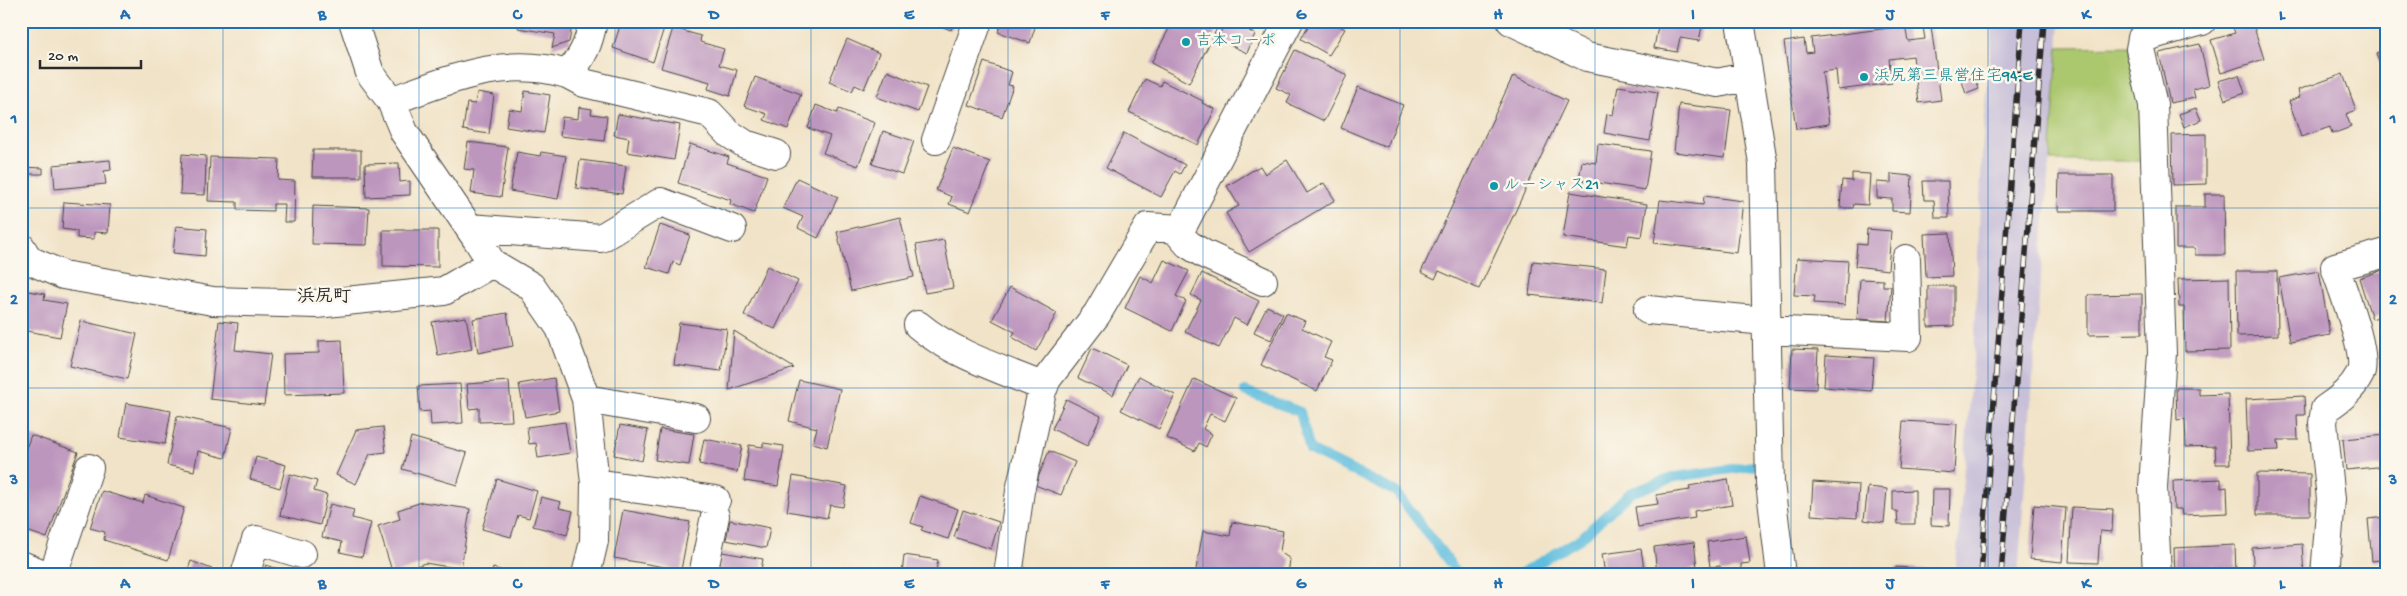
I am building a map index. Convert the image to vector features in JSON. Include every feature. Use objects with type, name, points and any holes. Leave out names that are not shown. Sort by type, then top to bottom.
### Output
[{"type":"street","points":[[352,21],[370,73],[391,101],[404,132],[492,263],[531,286],[560,328],[586,399],[595,483],[594,541],[586,575]]},
{"type":"street","points":[[567,74],[577,63],[589,44],[593,21]]},
{"type":"street","points":[[936,140],[978,21]]},
{"type":"street","points":[[1008,575],[1020,491],[1047,379],[1097,314],[1148,227],[1181,229],[1289,21]]},
{"type":"street","points":[[1511,21],[1587,57],[1718,83],[1749,76]]},
{"type":"street","points":[[1740,21],[1763,163],[1770,484],[1781,575]]},
{"type":"street","points":[[2157,575],[2153,487],[2162,353],[2153,105],[2140,49],[2142,38],[2202,21]]},
{"type":"street","points":[[391,101],[458,77],[502,67],[549,69],[567,74],[584,83],[709,114],[728,133],[745,144],[776,154]]},
{"type":"street","points":[[470,228],[601,238],[662,202],[732,229]]},
{"type":"street","points":[[1175,229],[1188,244],[1204,254],[1263,281]]},
{"type":"street","points":[[2325,575],[2331,499],[2323,423],[2325,410],[2343,398],[2360,373],[2361,351],[2335,267],[2386,252]]},
{"type":"street","points":[[24,256],[63,275],[213,301],[316,304],[444,291],[492,263]]},
{"type":"street","points":[[1648,310],[1767,325],[1908,337],[1906,259]]},
{"type":"street","points":[[918,326],[932,338],[951,348],[1044,387]]},
{"type":"street","points":[[586,399],[696,418]]},
{"type":"street","points":[[53,575],[89,468]]},
{"type":"street","points":[[595,483],[715,508],[703,575]]},
{"type":"street","points":[[245,575],[256,540],[302,554]]},
{"type":"shaded area","points":[[1993,21],[2060,21],[2018,575],[1955,575],[1975,338],[1982,150]]},
{"type":"green space","points":[[2129,46],[2142,107],[2143,161],[2050,161],[2058,47]]},
{"type":"building","points":[[520,21],[573,21],[569,42],[552,48],[555,34],[518,28]]},
{"type":"building","points":[[610,21],[666,22],[653,62],[613,48],[620,26]]},
{"type":"building","points":[[927,21],[954,21],[951,30]]},
{"type":"building","points":[[1002,21],[1037,21],[1030,43],[998,32]]},
{"type":"building","name":"吉本コーポ","points":[[1173,21],[1221,21],[1189,83],[1151,63]]},
{"type":"building","points":[[1226,21],[1253,21],[1249,31],[1255,34],[1247,53],[1217,39]]},
{"type":"building","points":[[1311,21],[1331,21],[1345,29],[1329,55],[1301,39]]},
{"type":"building","points":[[1659,21],[1703,21],[1699,41],[1680,38],[1677,52],[1654,48]]},
{"type":"building","points":[[2252,21],[2264,59],[2221,73],[2211,40],[2235,33],[2232,25]]},
{"type":"building","name":"浜尻第三県営住宅94-E","points":[[1905,26],[1908,41],[1925,39],[1923,27],[1931,26],[1941,100],[1919,103],[1913,56],[1889,59],[1892,83],[1838,90],[1836,70],[1822,72],[1829,124],[1796,129],[1784,42],[1804,39],[1806,53],[1813,52],[1811,38]]},
{"type":"building","points":[[673,28],[701,36],[700,42],[724,49],[719,65],[737,70],[730,96],[708,89],[710,82],[661,68]]},
{"type":"building","points":[[847,39],[879,53],[864,89],[855,85],[852,91],[829,82]]},
{"type":"building","points":[[2200,44],[2209,85],[2193,89],[2195,98],[2170,103],[2159,53]]},
{"type":"building","points":[[2386,49],[2386,79],[2376,53]]},
{"type":"building","points":[[1295,50],[1347,75],[1324,121],[1287,103],[1291,95],[1276,88]]},
{"type":"building","points":[[984,62],[1012,72],[1008,85],[1013,86],[1002,117],[969,105]]},
{"type":"building","points":[[887,71],[927,87],[918,112],[877,97]]},
{"type":"building","points":[[2343,74],[2356,110],[2346,114],[2351,127],[2332,134],[2330,127],[2301,137],[2289,101],[2300,97],[2298,90]]},
{"type":"building","points":[[2239,75],[2245,93],[2225,100],[2218,81]]},
{"type":"building","name":"ルーシャス21","points":[[1513,76],[1567,101],[1479,289],[1439,271],[1435,279],[1421,272]]},
{"type":"building","points":[[755,77],[801,94],[788,129],[764,120],[767,114],[744,106]]},
{"type":"building","points":[[1975,77],[1979,89],[1966,94],[1962,81]]},
{"type":"building","points":[[1145,79],[1160,86],[1162,81],[1215,109],[1198,145],[1129,112]]},
{"type":"building","points":[[1618,86],[1658,92],[1650,141],[1604,133],[1607,114],[1613,115]]},
{"type":"building","points":[[1358,87],[1403,105],[1387,147],[1341,128]]},
{"type":"building","points":[[525,91],[550,95],[544,133],[506,127],[509,109],[522,111]]},
{"type":"building","points":[[477,92],[494,95],[489,134],[463,130],[467,103],[475,104]]},
{"type":"building","points":[[1679,104],[1731,110],[1725,158],[1674,152]]},
{"type":"building","points":[[816,105],[837,113],[839,109],[875,123],[858,166],[823,153],[830,136],[808,128]]},
{"type":"building","points":[[579,107],[592,109],[591,114],[607,116],[604,141],[560,136],[562,117],[578,119]]},
{"type":"building","points":[[2196,108],[2201,120],[2184,127],[2179,114]]},
{"type":"building","points":[[618,114],[680,125],[674,160],[627,152],[629,138],[614,135]]},
{"type":"building","points":[[883,131],[914,141],[902,174],[872,164]]},
{"type":"building","points":[[1124,133],[1185,165],[1180,174],[1175,171],[1161,197],[1106,168]]},
{"type":"building","points":[[2206,134],[2206,184],[2173,185],[2172,135]]},
{"type":"building","points":[[468,142],[508,147],[501,197],[471,193],[474,170],[464,169]]},
{"type":"building","points":[[690,144],[729,157],[727,163],[767,176],[754,213],[730,204],[731,200],[678,183]]},
{"type":"building","points":[[1598,144],[1651,151],[1645,190],[1579,180],[1582,161],[1596,163]]},
{"type":"building","points":[[953,148],[990,162],[970,212],[949,204],[952,197],[936,190]]},
{"type":"building","points":[[313,150],[361,150],[361,177],[312,177]]},
{"type":"building","points":[[517,152],[540,156],[541,152],[566,156],[558,199],[510,191]]},
{"type":"building","points":[[182,154],[206,156],[205,195],[180,194]]},
{"type":"building","points":[[210,157],[279,159],[278,180],[295,181],[294,222],[284,222],[285,204],[273,204],[273,211],[237,210],[237,202],[208,201]]},
{"type":"building","points":[[110,160],[111,170],[104,171],[106,184],[55,189],[53,165]]},
{"type":"building","points":[[580,160],[626,166],[622,194],[576,188]]},
{"type":"building","points":[[1287,160],[1307,193],[1324,183],[1335,200],[1249,252],[1226,213],[1239,206],[1227,186],[1260,166],[1265,174]]},
{"type":"building","points":[[399,163],[400,182],[410,181],[410,195],[366,197],[365,164]]},
{"type":"building","points":[[21,167],[43,168],[43,174],[27,174],[26,188],[21,188]]},
{"type":"building","points":[[1852,173],[1870,174],[1868,205],[1854,204],[1853,208],[1840,208],[1842,180],[1852,181]]},
{"type":"building","points":[[1891,174],[1912,176],[1910,212],[1892,211],[1892,199],[1877,198],[1877,182],[1891,183]]},
{"type":"building","points":[[2059,175],[2113,175],[2113,211],[2058,211]]},
{"type":"building","points":[[797,178],[838,197],[818,238],[798,228],[803,217],[783,208]]},
{"type":"building","points":[[1923,181],[1948,181],[1949,218],[1935,218],[1934,200],[1924,200]]},
{"type":"building","points":[[1570,192],[1647,204],[1642,237],[1629,235],[1627,246],[1563,237]]},
{"type":"building","points":[[2205,194],[2224,194],[2225,255],[2195,255],[2195,248],[2176,248],[2176,207],[2205,207]]},
{"type":"building","points":[[1704,196],[1743,201],[1737,253],[1654,243],[1660,200],[1703,205]]},
{"type":"building","points":[[64,202],[110,205],[108,233],[94,232],[94,239],[77,238],[77,231],[62,229]]},
{"type":"building","points":[[313,206],[369,208],[367,245],[312,244]]},
{"type":"building","points":[[900,217],[914,277],[851,291],[837,232]]},
{"type":"building","points":[[660,225],[690,235],[680,265],[673,262],[669,274],[646,267]]},
{"type":"building","points":[[176,226],[207,229],[205,256],[173,253]]},
{"type":"building","points":[[1867,229],[1891,231],[1888,270],[1855,266],[1857,244],[1866,245]]},
{"type":"building","points":[[383,230],[438,230],[438,267],[383,266]]},
{"type":"building","points":[[1950,233],[1952,276],[1926,277],[1924,234]]},
{"type":"building","points":[[944,240],[953,288],[925,293],[916,245]]},
{"type":"building","points":[[1797,258],[1848,261],[1845,305],[1814,303],[1815,296],[1794,295]]},
{"type":"building","points":[[1164,260],[1189,271],[1176,296],[1186,301],[1172,331],[1125,308],[1140,276],[1153,283]]},
{"type":"building","points":[[1533,261],[1606,269],[1602,303],[1529,295]]},
{"type":"building","points":[[767,266],[798,281],[775,329],[744,315]]},
{"type":"building","points":[[2386,269],[2386,314],[2372,319],[2359,278]]},
{"type":"building","points":[[2236,271],[2277,271],[2278,335],[2237,336]]},
{"type":"building","points":[[2319,271],[2330,335],[2290,342],[2279,278]]},
{"type":"building","points":[[1202,273],[1259,301],[1247,325],[1234,318],[1219,348],[1185,332],[1201,300],[1191,295]]},
{"type":"building","points":[[2229,278],[2230,350],[2185,351],[2184,307],[2179,307],[2178,279]]},
{"type":"building","points":[[1860,279],[1883,280],[1883,286],[1891,286],[1888,321],[1857,319]]},
{"type":"building","points":[[1928,286],[1954,286],[1954,326],[1928,327]]},
{"type":"building","points":[[1010,287],[1057,313],[1036,351],[1012,337],[1015,332],[992,320]]},
{"type":"building","points":[[23,290],[45,294],[44,300],[67,304],[60,337],[21,330]]},
{"type":"building","points":[[2142,294],[2142,334],[2088,335],[2088,295]]},
{"type":"building","points":[[1267,306],[1283,314],[1271,340],[1254,332]]},
{"type":"building","points":[[507,313],[513,346],[478,353],[473,319]]},
{"type":"building","points":[[1286,313],[1305,321],[1302,328],[1331,342],[1324,357],[1332,360],[1317,391],[1261,365]]},
{"type":"building","points":[[466,317],[472,349],[438,356],[432,322]]},
{"type":"building","points":[[81,321],[137,334],[127,379],[70,366]]},
{"type":"building","points":[[219,321],[238,323],[235,350],[271,354],[264,405],[210,399]]},
{"type":"building","points":[[679,323],[727,329],[721,371],[674,365]]},
{"type":"building","points":[[734,331],[794,368],[729,390]]},
{"type":"building","points":[[342,340],[344,393],[284,395],[283,354],[319,353],[319,341]]},
{"type":"building","points":[[1092,348],[1127,365],[1113,395],[1078,378]]},
{"type":"building","points":[[1792,349],[1818,350],[1816,389],[1790,388]]},
{"type":"building","points":[[1826,355],[1874,358],[1871,391],[1824,387]]},
{"type":"building","points":[[1139,376],[1175,395],[1159,429],[1121,410]]},
{"type":"building","points":[[554,378],[559,411],[525,417],[519,384]]},
{"type":"building","points":[[1194,379],[1236,398],[1225,421],[1210,414],[1203,429],[1212,434],[1206,447],[1199,443],[1195,451],[1167,438]]},
{"type":"building","points":[[799,380],[840,389],[827,447],[813,443],[817,428],[789,421]]},
{"type":"building","points":[[509,381],[512,421],[479,422],[479,408],[469,409],[467,384]]},
{"type":"building","points":[[460,384],[463,423],[431,425],[430,411],[420,412],[418,386]]},
{"type":"building","points":[[2176,388],[2199,388],[2199,395],[2228,394],[2230,464],[2216,464],[2215,446],[2186,447],[2185,419],[2177,420]]},
{"type":"building","points":[[2304,396],[2305,415],[2297,415],[2298,440],[2278,440],[2279,450],[2248,451],[2246,399]]},
{"type":"building","points":[[1066,399],[1101,416],[1087,446],[1052,429]]},
{"type":"building","points":[[126,403],[171,411],[165,444],[120,437]]},
{"type":"building","points":[[177,416],[232,428],[225,458],[198,451],[194,471],[167,465]]},
{"type":"building","points":[[1903,421],[1957,424],[1954,473],[1899,469]]},
{"type":"building","points":[[565,422],[570,453],[538,458],[536,443],[529,444],[527,427]]},
{"type":"building","points":[[620,425],[648,430],[642,461],[614,455]]},
{"type":"building","points":[[383,427],[386,452],[370,454],[356,484],[336,475],[356,430]]},
{"type":"building","points":[[660,429],[694,434],[689,465],[655,460]]},
{"type":"building","points":[[31,435],[78,452],[47,538],[21,529],[21,462]]},
{"type":"building","points":[[2386,435],[2386,466],[2346,470],[2343,439]]},
{"type":"building","points":[[411,437],[467,453],[457,485],[402,469]]},
{"type":"building","points":[[704,439],[742,446],[737,472],[699,464]]},
{"type":"building","points":[[763,443],[784,446],[778,486],[744,481],[749,445],[763,447]]},
{"type":"building","points":[[1049,451],[1075,462],[1061,495],[1035,485]]},
{"type":"building","points":[[256,457],[286,465],[280,488],[250,479]]},
{"type":"building","points":[[2257,473],[2310,474],[2310,515],[2257,515]]},
{"type":"building","points":[[290,474],[317,481],[314,491],[327,495],[320,525],[280,515]]},
{"type":"building","points":[[793,476],[847,486],[843,507],[830,505],[827,518],[787,511]]},
{"type":"building","points":[[497,479],[537,491],[529,518],[518,515],[511,537],[482,529]]},
{"type":"building","points":[[1728,479],[1732,505],[1694,511],[1695,518],[1638,527],[1635,507],[1658,504],[1656,495],[1690,490],[1689,486]]},
{"type":"building","points":[[2221,479],[2221,488],[2227,487],[2228,513],[2182,515],[2181,509],[2174,509],[2173,481]]},
{"type":"building","points":[[1813,482],[1859,485],[1857,518],[1811,515]]},
{"type":"building","points":[[1868,487],[1887,489],[1884,523],[1864,520]]},
{"type":"building","points":[[1932,489],[1950,489],[1949,526],[1931,525]]},
{"type":"building","points":[[1915,490],[1915,524],[1898,524],[1897,511],[1893,511],[1893,491]]},
{"type":"building","points":[[102,491],[143,503],[145,495],[184,508],[168,560],[104,540],[105,532],[90,528]]},
{"type":"building","points":[[920,496],[958,509],[948,539],[921,530],[923,527],[911,523]]},
{"type":"building","points":[[541,497],[561,502],[559,508],[573,511],[567,535],[533,526]]},
{"type":"building","points":[[422,502],[470,509],[461,569],[425,563],[393,574],[378,526],[400,519],[398,510]]},
{"type":"building","points":[[330,504],[354,510],[352,518],[371,523],[362,557],[340,552],[342,542],[322,537]]},
{"type":"building","points":[[2034,505],[2066,508],[2062,562],[2030,559]]},
{"type":"building","points":[[2072,507],[2113,509],[2112,532],[2100,531],[2098,563],[2069,562]]},
{"type":"building","points":[[623,510],[690,522],[681,570],[614,558]]},
{"type":"building","points":[[963,510],[999,522],[991,549],[954,537]]},
{"type":"building","points":[[2386,517],[2386,559],[2372,561],[2368,519]]},
{"type":"building","points":[[730,520],[770,528],[766,548],[726,540]]},
{"type":"building","points":[[1232,522],[1283,531],[1280,552],[1290,559],[1288,575],[1195,575],[1203,531],[1230,536]]},
{"type":"building","points":[[1746,536],[1750,563],[1741,564],[1741,569],[1721,572],[1720,566],[1710,567],[1707,542]]},
{"type":"building","points":[[1694,542],[1697,568],[1688,570],[1688,574],[1685,575],[1668,575],[1668,572],[1657,573],[1654,547]]},
{"type":"building","points":[[2302,544],[2304,575],[2254,575],[2252,548]]},
{"type":"building","points":[[2235,545],[2236,575],[2175,575],[2174,548]]},
{"type":"building","points":[[1641,549],[1645,575],[1605,575],[1602,554]]},
{"type":"building","points":[[722,552],[763,559],[760,575],[718,575]]},
{"type":"building","points":[[904,555],[938,560],[935,575],[902,575]]},
{"type":"building","points":[[191,561],[227,575],[186,575]]},
{"type":"building","points":[[266,565],[294,574],[294,575],[263,575]]},
{"type":"building","points":[[1896,567],[1946,571],[1946,575],[1896,575]]},
{"type":"building","points":[[493,568],[514,574],[514,575],[491,575]]},
{"type":"waterway","points":[[1245,391],[1300,412],[1310,450],[1396,492],[1459,575]]},
{"type":"waterway","points":[[1518,575],[1580,539],[1630,493],[1675,477],[1753,466]]},
{"type":"railway","points":[[1981,575],[2022,21]]},
{"type":"railway","points":[[2001,575],[2044,21]]},
{"type":"place","name":"吉本コーポ","points":[[1186,42]]},
{"type":"place","name":"浜尻第三県営住宅94-E","points":[[1864,77]]},
{"type":"place","name":"ルーシャス21","points":[[1494,186]]},
{"type":"district","name":"浜尻町","points":[[324,297]]}]
